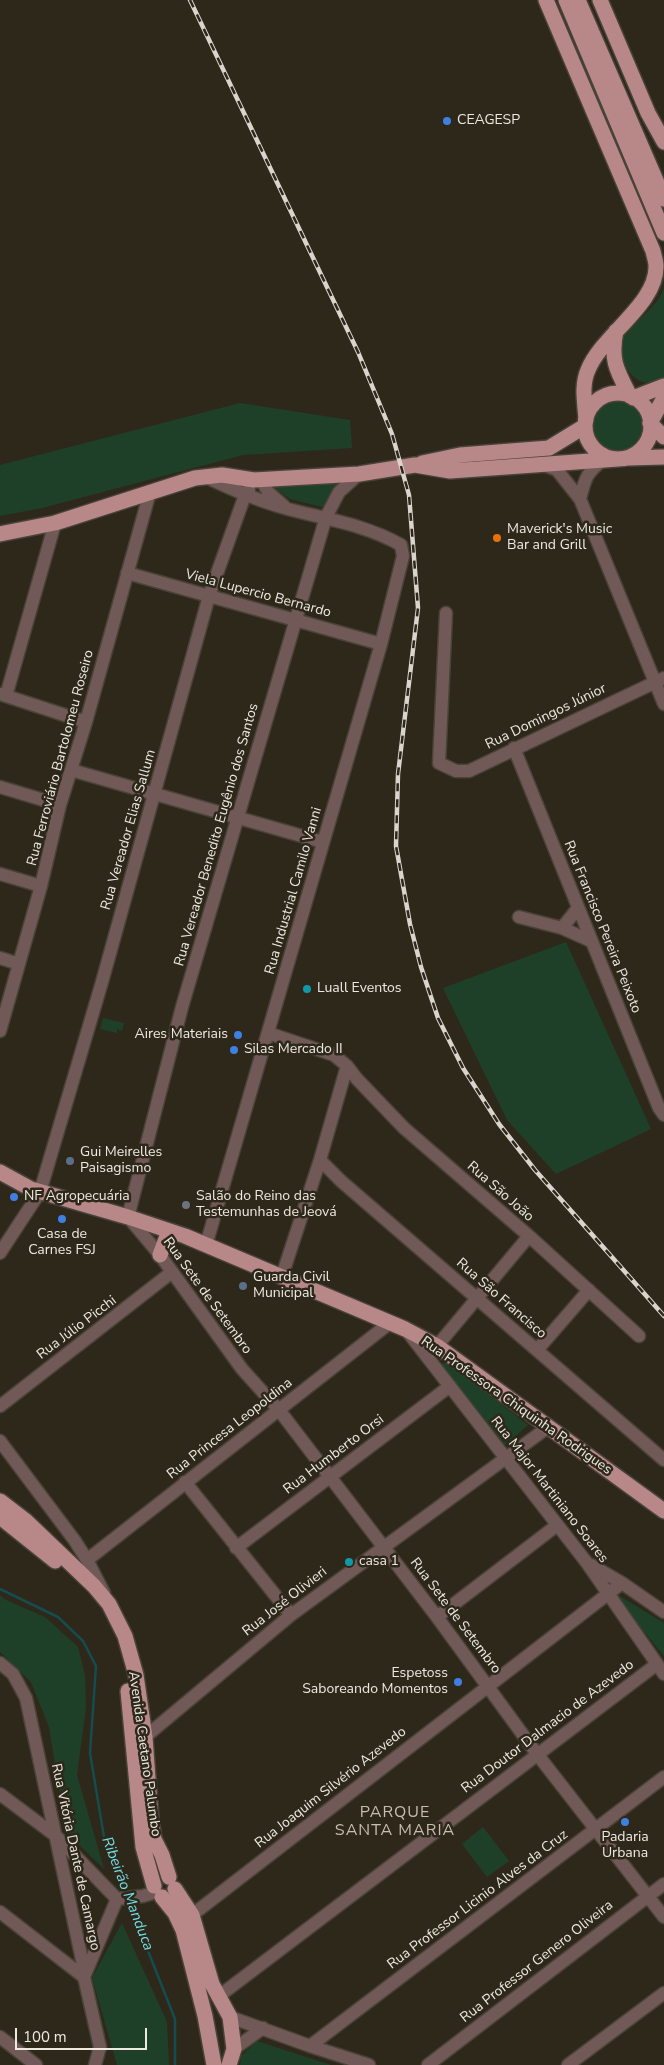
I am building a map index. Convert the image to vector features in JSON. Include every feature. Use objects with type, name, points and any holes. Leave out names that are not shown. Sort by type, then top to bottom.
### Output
[{"type":"main road","points":[[546,0],[655,259],[654,279],[647,295],[635,311],[616,330],[598,352],[588,370],[583,388],[588,438],[595,449],[615,459],[636,454],[645,445],[650,433],[650,423],[645,408],[632,397],[615,364],[612,348],[616,330]]},
{"type":"main road","points":[[566,0],[664,232]]},
{"type":"main road","points":[[578,0],[664,199]]},
{"type":"main road","points":[[600,0],[648,113],[664,142]]},
{"type":"main road","points":[[0,534],[56,523],[195,478],[222,476],[258,480],[359,474],[415,465],[460,455],[549,448],[586,423],[591,408],[600,399],[618,394],[632,397],[664,386]]},
{"type":"main road","points":[[650,423],[664,398]]},
{"type":"main road","points":[[650,423],[664,437]]},
{"type":"main road","points":[[415,465],[450,471],[664,457]]},
{"type":"main road","name":"Rua Professora Chiquinha Rodrigues","points":[[0,1172],[31,1189],[128,1217],[206,1245],[405,1329],[437,1346],[547,1428],[664,1511]]},
{"type":"main road","points":[[160,1256],[169,1231]]},
{"type":"main road","name":"Avenida Caetano Palumbo","points":[[0,1500],[26,1521],[94,1586],[109,1604],[125,1636],[136,1676],[145,1737],[154,1838],[162,1855],[160,1889]]},
{"type":"main road","name":"Avenida Caetano Palumbo","points":[[0,1517],[58,1563],[101,1610],[115,1634],[127,1675],[144,1847],[160,1889]]},
{"type":"main road","points":[[160,1889],[192,1915],[212,1984],[230,2017],[234,2049],[229,2065]]},
{"type":"main road","points":[[160,1889],[184,1930],[214,2059],[234,2049]]},
{"type":"street","points":[[580,499],[590,470],[615,459]]},
{"type":"street","points":[[544,465],[557,470],[580,499],[659,679],[664,704]]},
{"type":"street","name":"Rua Vereador Benedito Eugênio dos Santos","points":[[128,1217],[184,1003],[326,517],[339,492],[359,474]]},
{"type":"street","points":[[206,477],[245,495],[288,509],[326,517]]},
{"type":"street","points":[[258,480],[268,492],[288,509]]},
{"type":"street","name":"Rua Vereador Elias Sallum","points":[[0,1253],[40,1192],[209,596],[245,495],[258,480]]},
{"type":"street","name":"Rua Ferroviário Bartolomeu Roseiro","points":[[0,1031],[42,886],[60,805],[86,722],[150,492]]},
{"type":"street","name":"Rua Industrial Camilo Vanni","points":[[206,1245],[381,644],[403,556],[401,544],[386,536],[326,517]]},
{"type":"street","points":[[56,523],[3,695],[86,722]]},
{"type":"street","name":"Viela Lupercio Bernardo","points":[[127,573],[381,644]]},
{"type":"street","name":"Rua Domingos Júnior","points":[[446,612],[440,763],[456,771],[469,770],[659,679]]},
{"type":"street","name":"Rua Francisco Pereira Peixoto","points":[[514,748],[659,1108],[664,1114]]},
{"type":"street","points":[[71,770],[324,842]]},
{"type":"street","points":[[0,787],[60,805]]},
{"type":"street","points":[[0,874],[42,886]]},
{"type":"street","points":[[562,928],[578,908]]},
{"type":"street","points":[[519,917],[562,928],[591,941]]},
{"type":"street","points":[[0,958],[19,964]]},
{"type":"street","name":"Rua São João","points":[[268,1033],[334,1056],[347,1066],[404,1128],[529,1236],[639,1336]]},
{"type":"street","points":[[282,1276],[320,1160],[347,1066]]},
{"type":"street","name":"Rua São Francisco","points":[[320,1160],[341,1181],[664,1460]]},
{"type":"street","name":"Rua Sete de Setembro","points":[[128,1217],[160,1256],[242,1369],[279,1410],[330,1476],[489,1686],[537,1754],[664,1916]]},
{"type":"street","points":[[437,1346],[529,1236]]},
{"type":"street","name":"Rua Júlio Picchi","points":[[0,1406],[172,1272]]},
{"type":"street","points":[[537,1350],[589,1290]]},
{"type":"street","name":"Rua Princesa Leopoldina","points":[[87,1560],[391,1322]]},
{"type":"street","name":"Rua Major Martiniano Soares","points":[[405,1329],[556,1526],[587,1563],[660,1669]]},
{"type":"street","name":"Rua Humberto Orsi","points":[[236,1548],[450,1386]]},
{"type":"street","name":"Rua José Olivieri","points":[[145,1737],[291,1615],[547,1428]]},
{"type":"street","points":[[0,1440],[87,1560],[109,1604]]},
{"type":"street","points":[[185,1482],[291,1615]]},
{"type":"street","points":[[437,1617],[556,1526]]},
{"type":"street","points":[[587,1563],[622,1583],[664,1612]]},
{"type":"street","name":"Rua Joaquim Silvério Azevedo","points":[[192,1915],[622,1583]]},
{"type":"street","name":"Rua Vitória Dante de Camargo","points":[[0,1663],[13,1674],[26,1698],[100,2047],[95,2065]]},
{"type":"street","name":"Rua Doutor Dalmacio de Azevedo","points":[[219,1996],[537,1754],[660,1669]]},
{"type":"street","name":"Rua Professor Licinio Alves da Cruz","points":[[310,2046],[664,1777]]},
{"type":"street","points":[[0,1794],[56,1836],[120,1899]]},
{"type":"street","name":"Rua Professor Genero Oliveira","points":[[428,2065],[664,1884]]},
{"type":"street","points":[[120,1899],[160,1889]]},
{"type":"street","points":[[0,1912],[84,1977],[120,1899]]},
{"type":"street","points":[[568,2065],[664,1993]]},
{"type":"street","points":[[230,2017],[369,2065]]},
{"type":"street","points":[[234,2049],[263,2028]]},
{"type":"street","points":[[0,2037],[36,2065]]},
{"type":"green space","points":[[664,288],[664,380],[645,382],[637,379],[629,372],[622,359],[621,347],[632,327],[651,309],[659,299]]},
{"type":"green space","points":[[618,398],[629,400],[638,406],[644,415],[646,426],[644,437],[638,446],[629,452],[618,454],[607,452],[598,446],[592,437],[590,426],[592,415],[598,406],[607,400]]},
{"type":"green space","points":[[240,403],[350,420],[352,448],[243,455],[42,508],[0,516],[0,465]]},
{"type":"green space","points":[[345,479],[334,489],[322,507],[290,499],[271,485]]},
{"type":"green space","points":[[566,942],[651,1129],[556,1174],[507,1120],[443,988]]},
{"type":"green space","points":[[103,1018],[124,1023],[122,1031],[117,1029],[117,1033],[100,1029]]},
{"type":"green space","points":[[446,1362],[528,1425],[505,1445],[441,1364]]},
{"type":"green space","points":[[0,1595],[6,1600],[45,1617],[78,1647],[85,1675],[86,1707],[77,1775],[104,1869],[66,1832],[49,1727],[31,1682],[0,1652]]},
{"type":"green space","points":[[618,1595],[664,1623],[664,1656],[617,1599]]},
{"type":"green space","points":[[483,1827],[509,1861],[487,1877],[462,1844]]},
{"type":"green space","points":[[122,1923],[167,2022],[169,2065],[117,2065],[92,1978]]},
{"type":"green space","points":[[257,2041],[331,2065],[240,2065],[241,2056]]},
{"type":"waterway","name":"Ribeirão Manduca","points":[[0,1589],[58,1617],[83,1641],[96,1666],[90,1753],[104,1837],[126,1893]]},
{"type":"waterway","name":"Ribeirão Manduca","points":[[129,1903],[175,2019],[175,2065]]},
{"type":"railway","points":[[190,0],[358,352],[392,434],[409,495],[418,608],[398,774],[396,846],[410,924],[421,967],[438,1018],[463,1068],[499,1124],[535,1170],[664,1316]]},
{"type":"place","name":"CEAGESP","points":[[447,121]]},
{"type":"place","name":"Maverick's Music Bar and Grill","points":[[497,538]]},
{"type":"place","name":"Luall Eventos","points":[[307,989]]},
{"type":"place","name":"Aires Materiais","points":[[238,1035]]},
{"type":"place","name":"Silas Mercado II","points":[[234,1050]]},
{"type":"place","name":"Gui Meirelles Paisagismo","points":[[70,1161]]},
{"type":"place","name":"NF Agropecuária","points":[[14,1197]]},
{"type":"place","name":"Salão do Reino das Testemunhas de Jeová","points":[[186,1205]]},
{"type":"place","name":"Casa de Carnes FSJ","points":[[62,1219]]},
{"type":"place","name":"Guarda Civil Municipal","points":[[243,1286]]},
{"type":"place","name":"casa 1","points":[[349,1562]]},
{"type":"place","name":"Espetoss Saboreando Momentos","points":[[458,1682]]},
{"type":"place","name":"Padaria Urbana","points":[[625,1822]]},
{"type":"district","name":"PARQUE SANTA MARIA","points":[[395,1822]]}]
